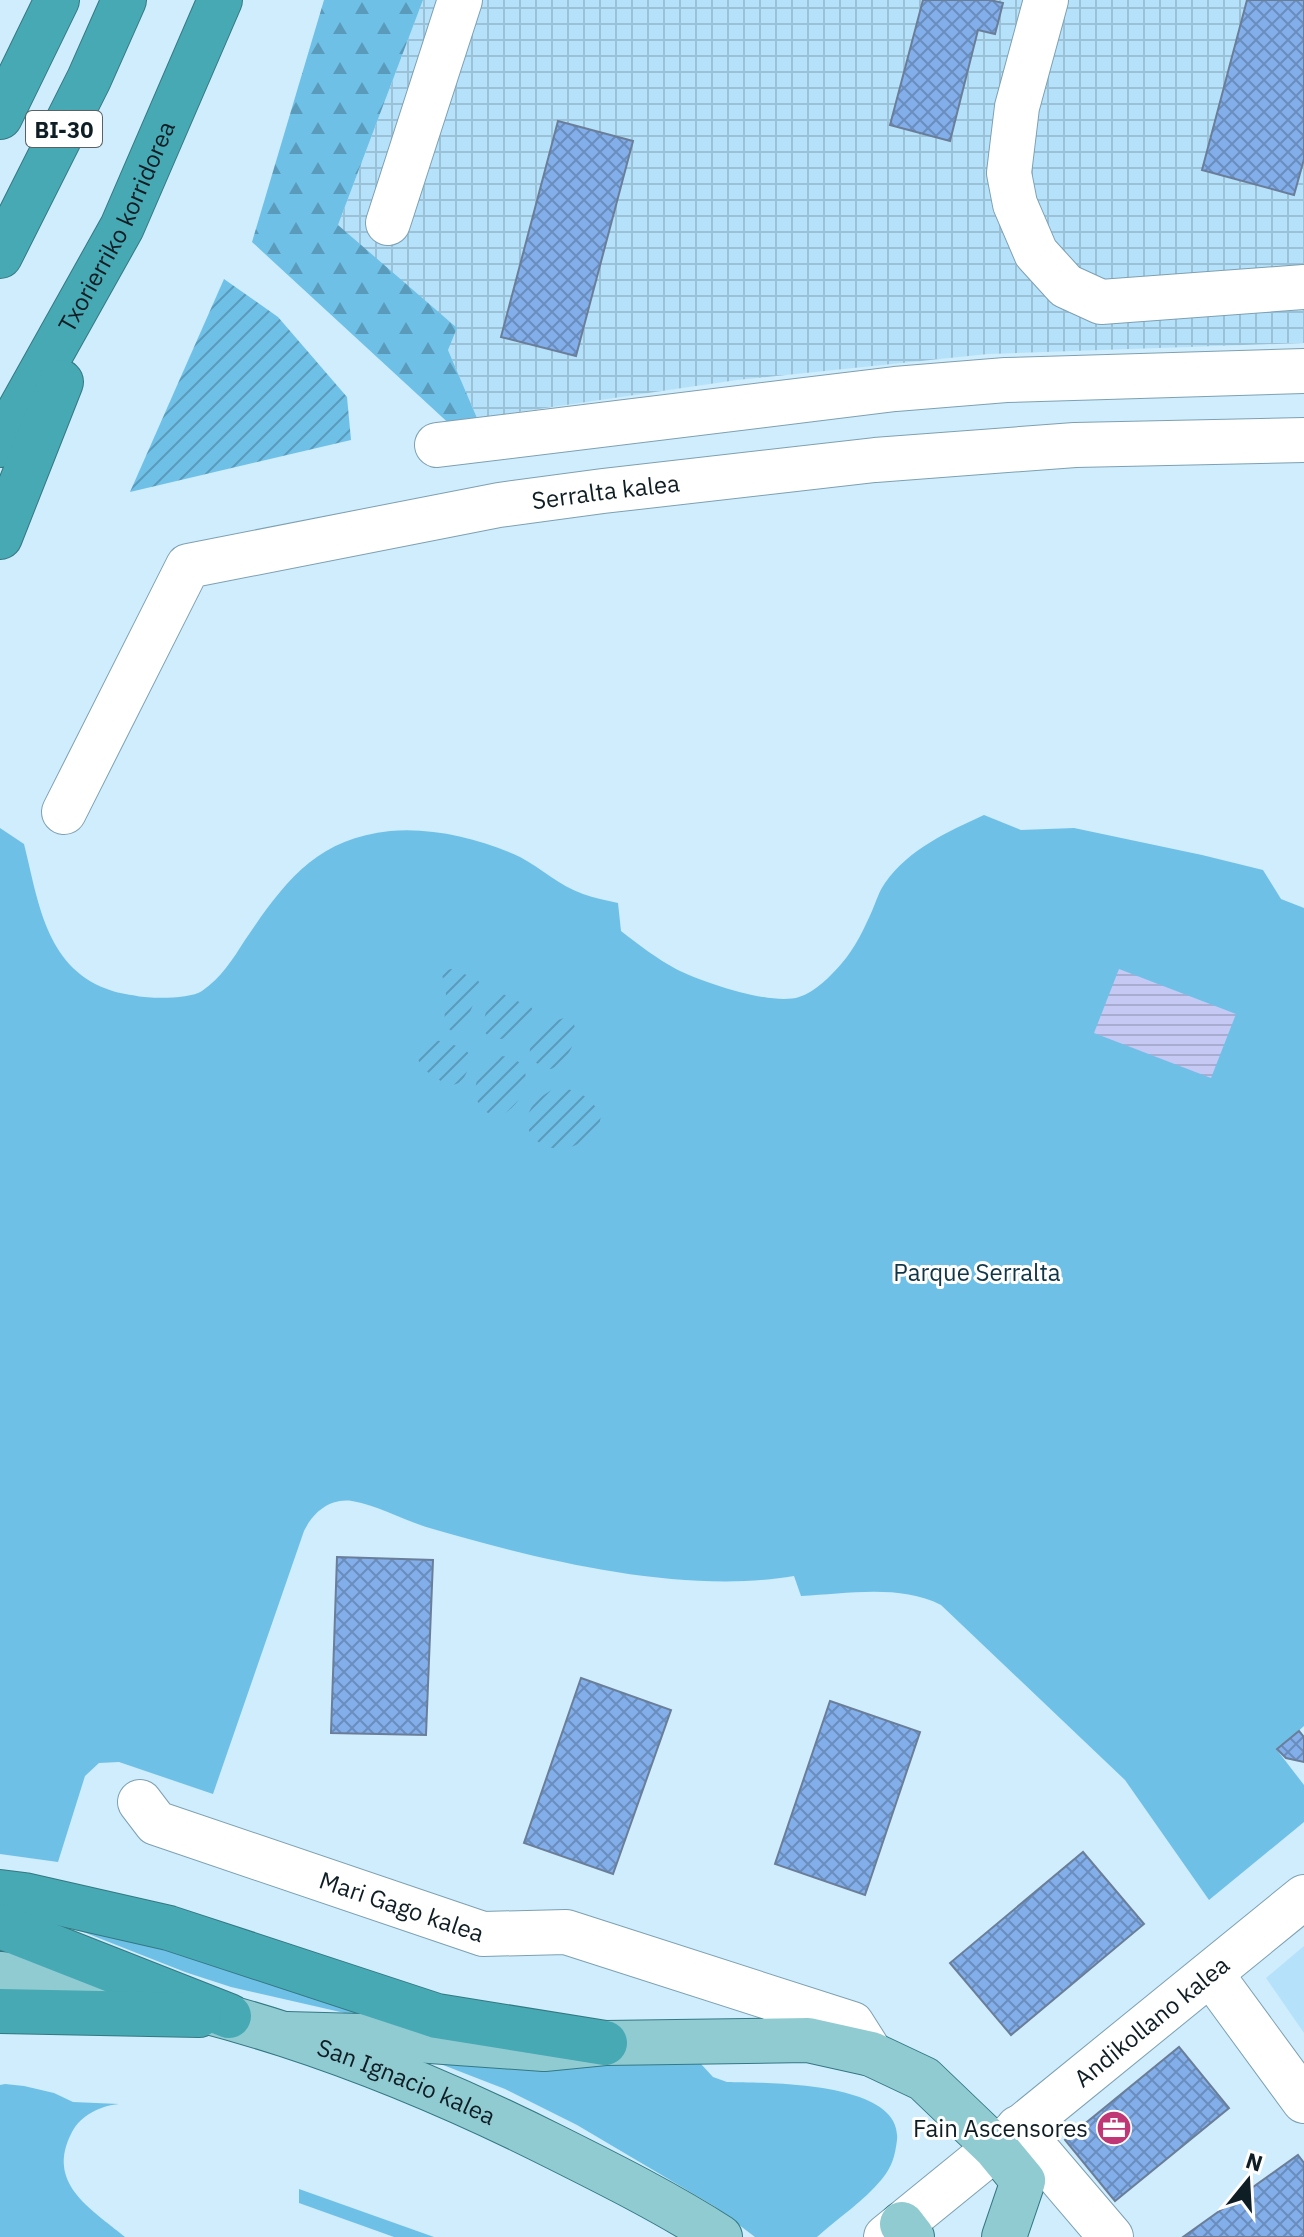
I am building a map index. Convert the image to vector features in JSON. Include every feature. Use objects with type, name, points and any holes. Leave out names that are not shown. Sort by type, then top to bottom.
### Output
[{"type":"highway","points":[[0,117],[57,0]]},
{"type":"highway","name":"BI-30","points":[[0,256],[89,79],[124,0]]},
{"type":"highway","name":"Txorierriko korridorea","points":[[0,445],[122,227],[220,0]]},
{"type":"highway","points":[[0,537],[122,227]]},
{"type":"highway","points":[[0,1892],[169,1928],[437,2016],[605,2043]]},
{"type":"highway","points":[[0,1926],[258,2025]]},
{"type":"highway","points":[[0,2011],[258,2025]]},
{"type":"main road","name":"San Ignacio kalea","points":[[0,1974],[119,1991],[258,2025],[451,2098],[662,2201],[720,2237]]},
{"type":"main road","points":[[258,2025],[360,2036],[544,2049],[605,2043],[808,2040],[871,2054],[924,2079],[1006,2138],[1023,2181],[1004,2237]]},
{"type":"main road","name":"San Ignacio kalea","points":[[550,2145],[668,2237]]},
{"type":"street","points":[[388,223],[460,0]]},
{"type":"street","points":[[1046,0],[1017,107],[1009,173],[1015,204],[1036,253],[1066,286],[1101,302],[1304,287]]},
{"type":"street","points":[[437,445],[895,389],[1006,380],[1304,371]]},
{"type":"street","name":"Serralta kalea","points":[[64,812],[188,566],[499,505],[648,485],[875,460],[1075,445],[1304,440]]},
{"type":"street","name":"Mari Gago kalea","points":[[140,1802],[156,1823],[483,1934],[566,1932],[852,2024],[871,2054]]},
{"type":"street","name":"Andikollano kalea","points":[[900,2233],[1006,2138],[1304,1897]]},
{"type":"street","name":"Mari Gago kalea","points":[[678,1970],[704,1987],[711,2000],[712,2015],[700,2040]]},
{"type":"street","points":[[1211,1974],[1304,2101]]},
{"type":"street","points":[[1006,2138],[1111,2237]]},
{"type":"shaded area","points":[[423,0],[1304,0],[1304,343],[988,354],[737,380],[477,418],[448,350],[338,225]]},
{"type":"shaded area","points":[[1119,969],[1236,1014],[1211,1078],[1094,1033]]},
{"type":"shaded area","points":[[1304,1946],[1304,2033],[1266,1978]]},
{"type":"green space","points":[[324,0],[423,0],[338,225],[457,328],[448,350],[477,418],[455,429],[252,242]]},
{"type":"green space","points":[[224,279],[278,317],[347,397],[351,440],[130,492]]},
{"type":"green space","name":"Parque Serralta","points":[[984,815],[1021,830],[1074,828],[1263,870],[1281,899],[1304,908],[1304,1726],[1277,1750],[1304,1785],[1304,1822],[1209,1900],[1125,1780],[941,1605],[908,1594],[890,1592],[801,1596],[794,1576],[751,1581],[706,1581],[659,1578],[565,1563],[475,1541],[423,1526],[372,1506],[344,1501],[323,1508],[304,1531],[213,1794],[119,1762],[99,1763],[85,1776],[58,1862],[0,1854],[0,828],[24,844],[40,908],[57,948],[86,978],[118,992],[161,998],[189,996],[202,991],[226,968],[259,919],[304,867],[341,843],[406,830],[456,836],[520,857],[575,891],[618,903],[621,931],[676,969],[755,996],[787,999],[811,991],[842,963],[859,938],[883,886],[905,860],[943,835]]},
{"type":"green space","points":[[451,969],[477,979],[481,985],[464,1027],[454,1033],[444,1025],[446,994],[442,974]]},
{"type":"green space","points":[[503,994],[532,1008],[526,1024],[517,1033],[498,1039],[486,1034],[484,1023],[489,1005]]},
{"type":"green space","points":[[564,1018],[573,1021],[575,1028],[571,1049],[563,1061],[551,1069],[538,1064],[532,1058],[532,1042],[545,1028]]},
{"type":"green space","points":[[436,1040],[464,1048],[470,1055],[461,1082],[451,1085],[444,1083],[420,1063],[418,1052],[427,1043]]},
{"type":"green space","points":[[501,1056],[516,1060],[524,1069],[526,1081],[515,1104],[506,1112],[495,1115],[479,1104],[475,1088],[486,1065]]},
{"type":"green space","points":[[556,1088],[582,1095],[593,1103],[601,1115],[599,1125],[589,1137],[572,1146],[557,1149],[543,1145],[533,1137],[528,1126],[529,1113],[538,1100]]},
{"type":"green space","points":[[20,1907],[379,2010],[371,2019],[231,1987]]},
{"type":"green space","points":[[425,2058],[484,2067],[701,2064],[713,2077],[727,2082],[829,2089],[879,2106],[893,2121],[897,2140],[895,2151],[888,2170],[875,2187],[817,2237],[755,2237],[714,2206],[577,2125],[505,2089]]},
{"type":"green space","points":[[0,2085],[54,2093],[73,2102],[119,2104],[98,2109],[80,2121],[65,2150],[64,2166],[75,2193],[125,2237],[0,2237]]},
{"type":"green space","points":[[299,2189],[434,2237],[394,2237],[299,2203]]},
{"type":"building","points":[[923,0],[990,0],[1003,3],[995,34],[978,30],[950,141],[890,125]]},
{"type":"building","points":[[1247,0],[1304,0],[1304,159],[1294,195],[1202,170]]},
{"type":"building","points":[[558,121],[633,141],[576,356],[501,337]]},
{"type":"building","points":[[337,1557],[433,1560],[426,1735],[331,1733]]},
{"type":"building","points":[[581,1678],[671,1710],[613,1874],[524,1843]]},
{"type":"building","points":[[830,1701],[920,1732],[865,1895],[775,1864]]},
{"type":"building","points":[[1299,1731],[1304,1737],[1304,1762],[1286,1758],[1277,1749]]},
{"type":"building","points":[[1083,1852],[1144,1924],[1011,2035],[950,1963]]},
{"type":"building","points":[[1179,2047],[1229,2108],[1115,2201],[1065,2140]]},
{"type":"building","points":[[1298,2155],[1304,2163],[1304,2237],[1183,2237]]},
{"type":"place","name":"Fain Ascensores","points":[[1114,2128]]}]
